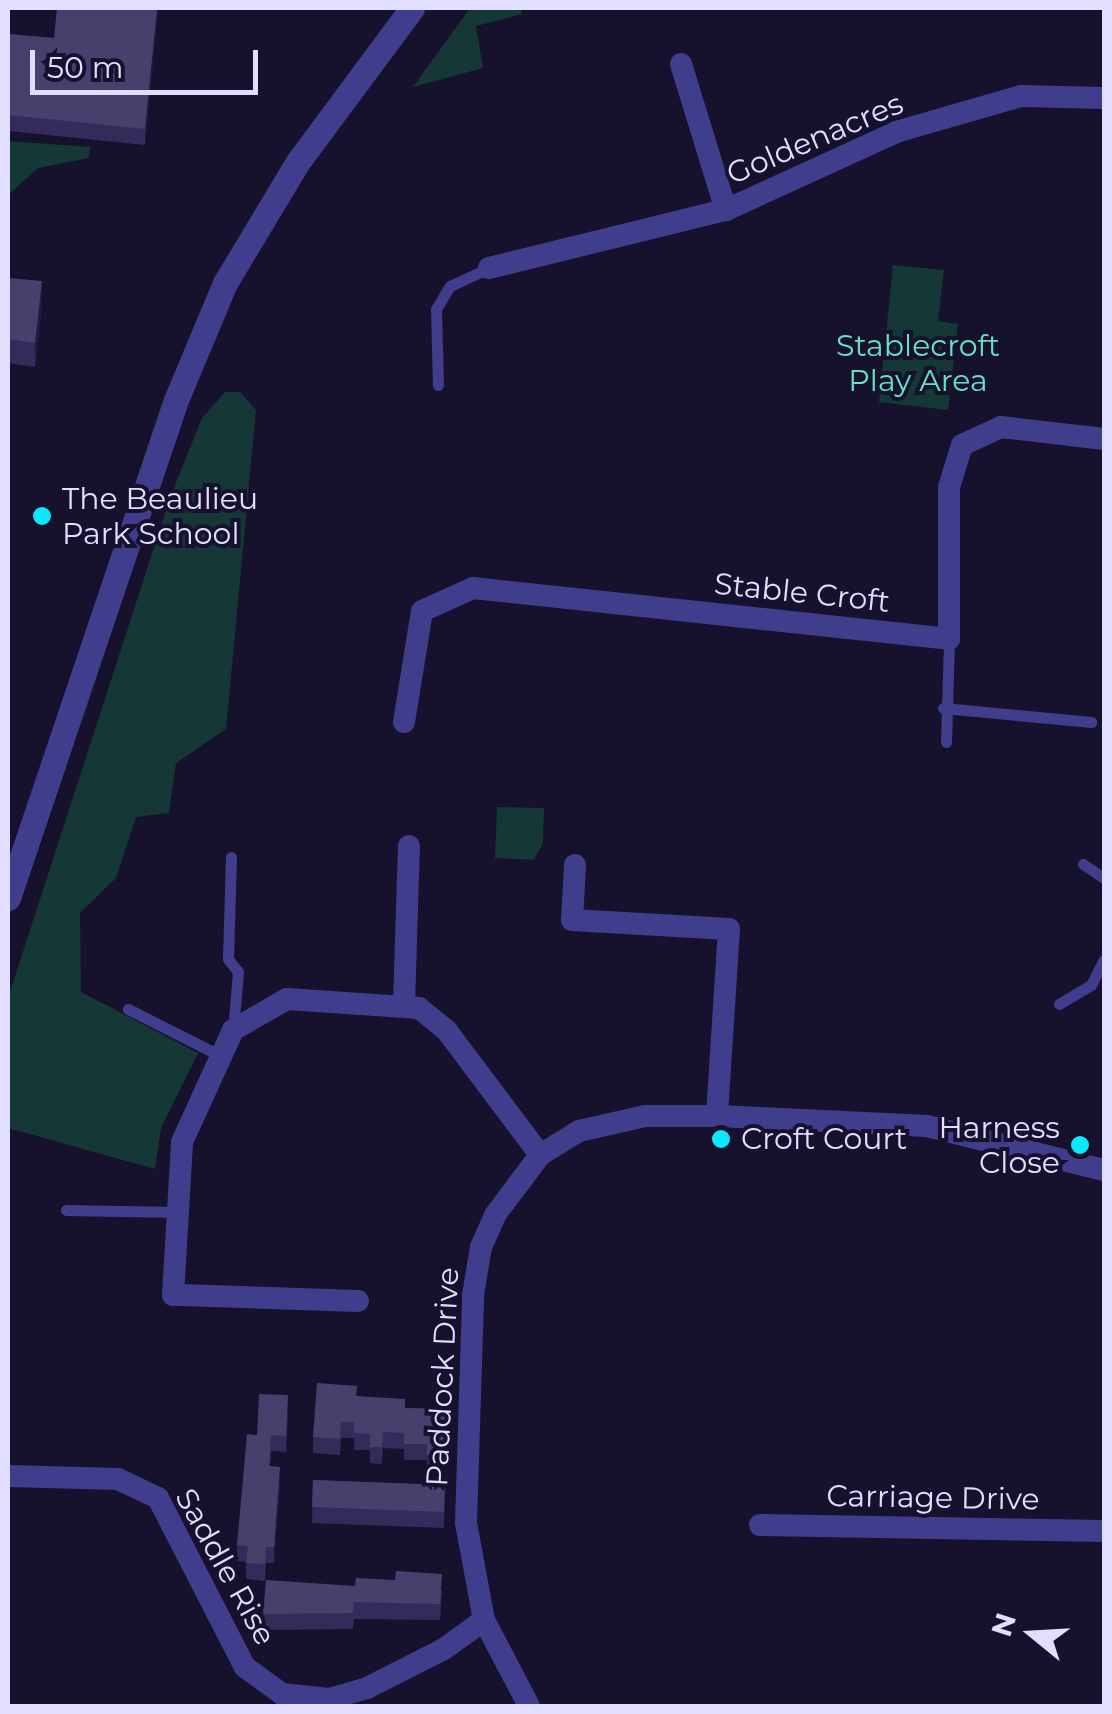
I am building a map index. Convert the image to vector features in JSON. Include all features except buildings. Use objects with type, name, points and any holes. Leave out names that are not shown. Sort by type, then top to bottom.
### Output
[{"type":"street","points":[[8,898],[176,400],[225,283],[297,163],[412,8]]},
{"type":"street","name":"Goldenacres","points":[[681,64],[726,210]]},
{"type":"street","name":"Goldenacres","points":[[489,268],[726,210],[896,132],[1021,96],[1104,98]]},
{"type":"street","points":[[949,640],[949,486],[962,444],[1001,427],[1104,440]]},
{"type":"street","name":"Stable Croft","points":[[404,722],[422,611],[473,588],[949,640]]},
{"type":"street","points":[[404,1004],[409,846]]},
{"type":"street","points":[[575,866],[572,920],[729,930],[717,1116]]},
{"type":"street","points":[[358,1301],[173,1295],[182,1142],[233,1030],[287,999],[404,1004],[448,1030],[540,1156]]},
{"type":"street","name":"Paddock Drive","points":[[529,1706],[484,1620],[458,1496],[473,1295],[482,1246],[495,1215],[540,1156],[580,1131],[628,1120],[717,1116],[927,1126],[1104,1170]]},
{"type":"street","name":"Saddle Rise","points":[[8,1476],[118,1479],[158,1498],[245,1667],[282,1694],[329,1700],[367,1688],[444,1649],[484,1620]]},
{"type":"street","name":"Carriage Drive","points":[[760,1525],[1104,1531]]},
{"type":"lane","points":[[438,386],[436,309],[450,286],[489,268]]},
{"type":"lane","points":[[946,742],[943,708],[949,640]]},
{"type":"lane","points":[[943,708],[1091,722]]},
{"type":"lane","points":[[231,857],[228,959],[238,972],[233,1030]]},
{"type":"lane","points":[[1083,864],[1104,878]]},
{"type":"lane","points":[[1059,1004],[1091,985],[1104,960]]},
{"type":"lane","points":[[128,1009],[219,1055]]},
{"type":"lane","points":[[66,1210],[176,1212]]},
{"type":"green space","points":[[470,8],[520,8],[522,14],[476,26],[483,68],[413,87]]},
{"type":"green space","points":[[8,141],[90,147],[89,158],[38,168],[8,195]]},
{"type":"green space","name":"Stablecroft Play Area","points":[[893,265],[944,270],[938,321],[958,324],[948,410],[879,402]]},
{"type":"green space","points":[[225,392],[240,392],[256,410],[226,729],[176,763],[169,813],[136,817],[116,878],[80,913],[81,992],[198,1053],[161,1128],[155,1169],[8,1128],[8,998],[171,495],[202,418]]},
{"type":"green space","points":[[497,807],[544,808],[543,843],[534,860],[495,858]]},
{"type":"place","name":"The Beaulieu Park School","points":[[42,516]]},
{"type":"place","name":"Croft Court","points":[[721,1139]]},
{"type":"place","name":"Harness Close","points":[[1080,1145]]}]
